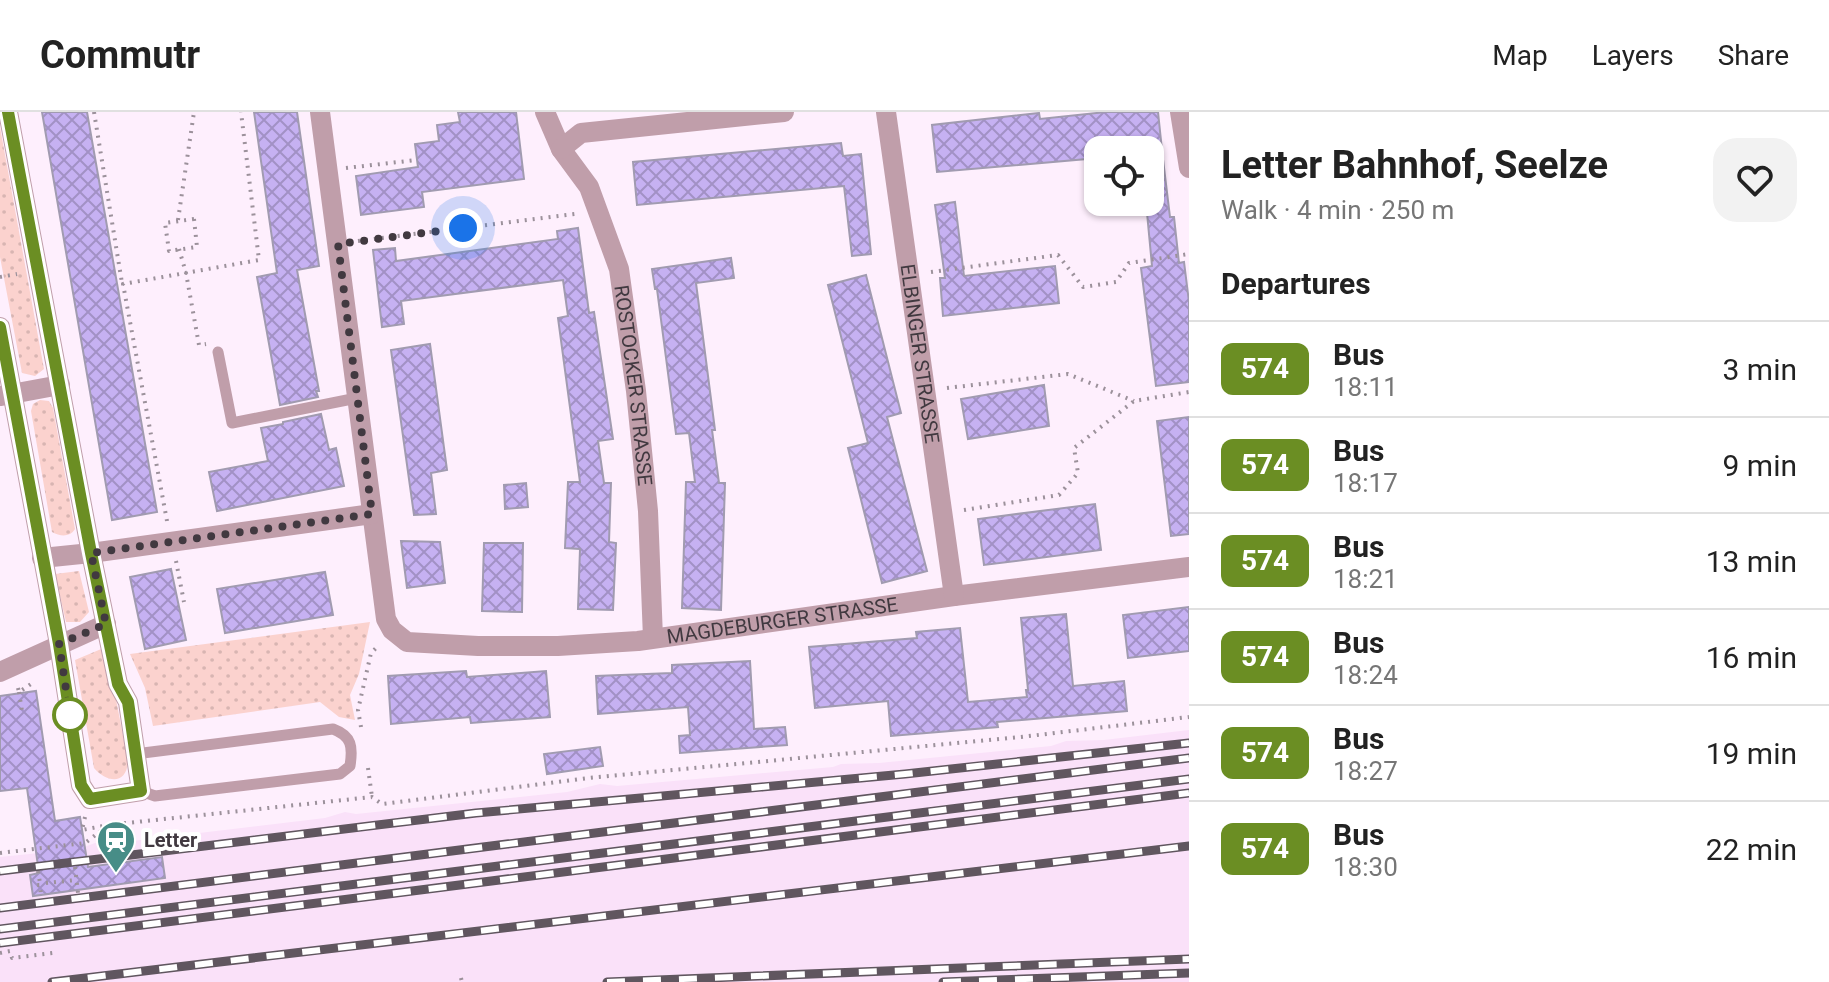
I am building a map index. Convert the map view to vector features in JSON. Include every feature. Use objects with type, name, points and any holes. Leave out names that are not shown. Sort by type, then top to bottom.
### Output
[{"type":"street","points":[[0,327],[6,395],[59,644],[81,785],[90,799],[141,791],[128,702],[118,684],[91,553],[8,112]]},
{"type":"street","points":[[320,112],[389,625]]},
{"type":"street","name":"ROSTOCKER STRASSE","points":[[545,112],[561,149],[589,187],[619,269],[648,511],[653,638]]},
{"type":"street","points":[[561,149],[581,133],[784,112]]},
{"type":"street","name":"ELBINGER STRASSE","points":[[886,112],[954,596]]},
{"type":"street","points":[[1180,112],[1189,168]]},
{"type":"street","points":[[6,395],[60,385]]},
{"type":"street","points":[[42,558],[372,514]]},
{"type":"street","name":"MAGDEBURGER STRASSE","points":[[389,625],[407,642],[558,646],[638,641],[954,596],[1189,567]]},
{"type":"street","points":[[0,672],[106,624]]},
{"type":"lane","points":[[218,352],[232,423],[357,398]]},
{"type":"lane","points":[[135,754],[333,729],[344,733],[350,741],[350,766],[340,774],[155,796],[141,791]]},
{"type":"path","points":[[94,112],[123,284],[184,602]]},
{"type":"path","points":[[178,220],[194,112]]},
{"type":"path","points":[[123,284],[259,260],[241,112]]},
{"type":"path","points":[[328,170],[416,160]]},
{"type":"path","points":[[338,244],[598,211]]},
{"type":"path","points":[[194,219],[197,247],[169,251],[165,223],[178,220],[194,219]]},
{"type":"path","points":[[179,249],[199,345],[214,342],[218,352]]},
{"type":"path","points":[[909,275],[1058,255],[1083,287],[1116,282],[1129,263],[1189,254]]},
{"type":"path","points":[[925,390],[1068,374],[1134,401]]},
{"type":"path","points":[[942,513],[1059,495],[1078,473],[1074,448],[1134,401],[1189,392]]},
{"type":"path","points":[[363,739],[358,710],[371,653],[389,625]]},
{"type":"path","points":[[19,692],[22,711]]},
{"type":"path","points":[[0,853],[85,843],[108,825],[372,797],[382,804],[588,778],[1021,737],[1189,717]]},
{"type":"path","points":[[368,768],[372,797]]},
{"type":"path","points":[[75,867],[78,893]]},
{"type":"path","points":[[38,871],[40,883],[37,885],[40,885],[41,897]]},
{"type":"path","points":[[46,883],[76,880]]},
{"type":"path","points":[[0,953],[10,951],[12,958],[53,953]]},
{"type":"shaded area","points":[[0,127],[44,369],[35,376],[22,373],[0,257]]},
{"type":"shaded area","points":[[40,400],[49,401],[53,408],[75,529],[71,534],[52,532],[31,411],[33,404]]},
{"type":"shaded area","points":[[79,571],[89,612],[80,622],[66,622],[55,574]]},
{"type":"shaded area","points":[[370,622],[359,674],[350,695],[355,720],[339,717],[320,702],[153,726],[145,688],[130,654]]},
{"type":"shaded area","points":[[106,647],[128,762],[124,775],[115,779],[104,776],[94,768],[75,660]]},
{"type":"shaded area","points":[[1189,730],[1189,982],[0,982],[0,857],[79,849],[110,841],[325,818],[345,812],[356,814],[567,792],[600,784],[617,786],[879,763]]},
{"type":"building","points":[[42,112],[87,112],[157,512],[112,520]]},
{"type":"building","points":[[254,112],[297,112],[319,266],[297,270],[318,397],[280,405],[257,277],[277,273]]},
{"type":"building","points":[[458,112],[516,112],[524,179],[422,192],[424,207],[361,215],[356,176],[418,167],[415,144],[439,141],[437,125],[460,122]]},
{"type":"building","points":[[1106,112],[1158,112],[1161,136],[1084,136],[1084,159],[937,172],[932,125],[1039,113],[1040,119]]},
{"type":"building","points":[[841,143],[843,156],[861,154],[871,254],[852,256],[844,186],[637,205],[633,162]]},
{"type":"building","points":[[1164,168],[1170,217],[1174,217],[1179,263],[1184,262],[1189,302],[1189,382],[1156,386],[1141,268],[1152,266],[1147,216],[1164,216]]},
{"type":"building","points":[[955,202],[964,276],[1055,266],[1059,303],[943,316],[940,278],[945,278],[935,205]]},
{"type":"building","points":[[578,228],[589,313],[594,312],[613,439],[598,441],[604,483],[611,483],[609,542],[616,543],[613,610],[578,609],[580,549],[565,548],[568,482],[580,482],[558,318],[568,316],[563,280],[401,301],[404,324],[382,327],[373,250],[395,248],[396,261],[558,239],[557,231]]},
{"type":"building","points":[[731,258],[734,278],[696,283],[719,483],[725,483],[721,610],[682,608],[686,482],[695,482],[689,433],[676,434],[652,269]]},
{"type":"building","points":[[866,275],[901,413],[887,417],[927,571],[882,583],[848,448],[868,443],[828,285]]},
{"type":"building","points":[[430,344],[447,470],[431,473],[436,514],[414,515],[391,350]]},
{"type":"building","points":[[1044,385],[1049,426],[968,439],[961,399]]},
{"type":"building","points":[[321,414],[329,450],[336,448],[344,486],[217,511],[209,472],[268,461],[261,428]]},
{"type":"building","points":[[1189,417],[1189,534],[1171,536],[1157,421]]},
{"type":"building","points":[[526,483],[528,507],[505,509],[504,485]]},
{"type":"building","points":[[1095,504],[1101,550],[984,565],[978,519]]},
{"type":"building","points":[[401,541],[440,542],[445,583],[407,588]]},
{"type":"building","points":[[484,543],[523,543],[522,612],[482,611]]},
{"type":"building","points":[[171,569],[186,640],[145,649],[130,577]]},
{"type":"building","points":[[325,572],[333,615],[225,633],[217,589]]},
{"type":"building","points":[[1189,607],[1189,651],[1128,658],[1123,615]]},
{"type":"building","points":[[1066,614],[1073,686],[1124,681],[1127,711],[997,722],[998,727],[891,736],[888,701],[815,708],[809,647],[917,638],[916,632],[960,628],[968,702],[1027,697],[1021,618]]},
{"type":"building","points":[[750,661],[754,729],[785,727],[787,745],[680,753],[679,736],[690,735],[688,707],[598,714],[596,676],[672,673],[672,665]]},
{"type":"building","points":[[466,671],[467,677],[546,671],[550,717],[471,723],[470,717],[391,724],[388,676]]},
{"type":"building","points":[[36,691],[55,821],[80,817],[88,867],[162,857],[165,878],[33,896],[30,875],[39,873],[27,788],[0,791],[0,696]]},
{"type":"building","points":[[600,747],[603,766],[547,774],[544,754]]},
{"type":"railway","points":[[0,871],[476,813],[905,774],[1189,743]]},
{"type":"railway","points":[[0,908],[1189,758]]},
{"type":"railway","points":[[0,929],[1189,779]]},
{"type":"railway","points":[[0,943],[1189,793]]},
{"type":"railway","points":[[52,982],[1189,846]]},
{"type":"railway","points":[[607,982],[1189,959]]},
{"type":"railway","points":[[943,982],[1189,973]]},
{"type":"bus line","name":"574","points":[[0,327],[59,644],[81,785],[90,799],[141,791],[128,702],[118,684],[91,553],[8,112]]},
{"type":"place","name":"Letter","points":[[116,874]]},
{"type":"route","points":[[70,715],[59,644],[106,624],[91,553],[372,514],[338,244],[463,228]]}]
